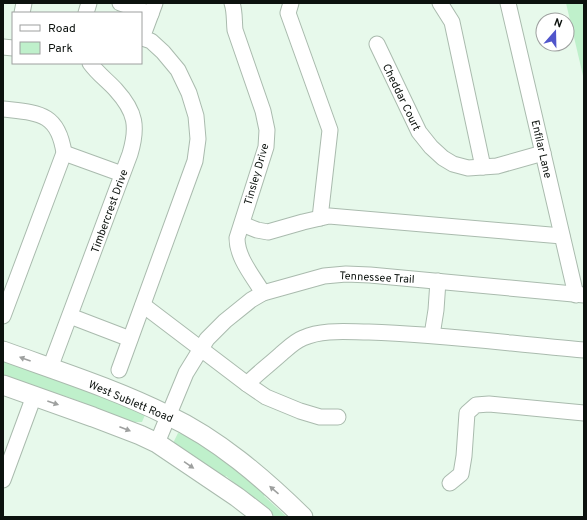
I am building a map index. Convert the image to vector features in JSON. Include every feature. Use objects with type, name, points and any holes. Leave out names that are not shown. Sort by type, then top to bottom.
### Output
[{"type":"main road","name":"West Sublett Road","points":[[3,350],[120,394],[168,415],[218,444],[262,479],[303,517]]},
{"type":"main road","points":[[3,385],[93,417],[157,443],[237,497],[263,517]]},
{"type":"street","points":[[119,370],[195,161],[198,139],[196,116],[189,93],[178,70],[163,52],[151,41],[142,38],[153,8],[120,3]]},
{"type":"street","name":"Tinsley Drive","points":[[232,3],[236,30],[263,110],[267,130],[266,147],[237,238],[237,246],[240,255],[263,293]]},
{"type":"street","points":[[291,3],[288,13],[330,130],[320,218]]},
{"type":"street","points":[[440,3],[452,22],[483,167]]},
{"type":"street","name":"Enfilar Lane","points":[[508,3],[562,236],[580,295]]},
{"type":"street","name":"Cheddar Court","points":[[377,44],[419,132],[431,147],[443,158],[453,164],[468,168],[497,166],[543,153]]},
{"type":"street","name":"Timbercrest Drive","points":[[50,368],[135,138],[135,124],[126,103],[116,90],[91,64]]},
{"type":"street","points":[[3,109],[34,112],[45,116],[56,126],[62,140],[64,153],[3,316]]},
{"type":"street","points":[[64,153],[122,174]]},
{"type":"street","points":[[242,224],[257,230],[268,232],[329,216],[367,218],[426,225],[562,236]]},
{"type":"street","name":"Tennessee Trail","points":[[157,443],[186,373],[207,339],[225,321],[251,300],[263,293],[324,276],[346,274],[438,281],[580,295]]},
{"type":"street","points":[[432,335],[436,310],[438,281]]},
{"type":"street","points":[[143,305],[266,397],[300,411],[320,417],[338,417]]},
{"type":"street","points":[[70,316],[130,339]]},
{"type":"street","points":[[247,384],[292,345],[302,338],[316,334],[346,332],[432,335],[584,350]]},
{"type":"street","points":[[3,480],[34,396]]},
{"type":"street","points":[[450,483],[461,474],[464,456],[467,413],[476,404],[584,413]]},
{"type":"green space","points":[[566,3],[584,3],[584,80],[575,42],[575,12],[568,12]]},
{"type":"green space","points":[[3,358],[105,395],[145,415],[142,422],[133,422],[68,397],[3,379]]},
{"type":"green space","points":[[178,433],[191,435],[267,491],[264,496],[287,517],[275,517],[226,476],[222,480],[176,448],[173,443]]}]
